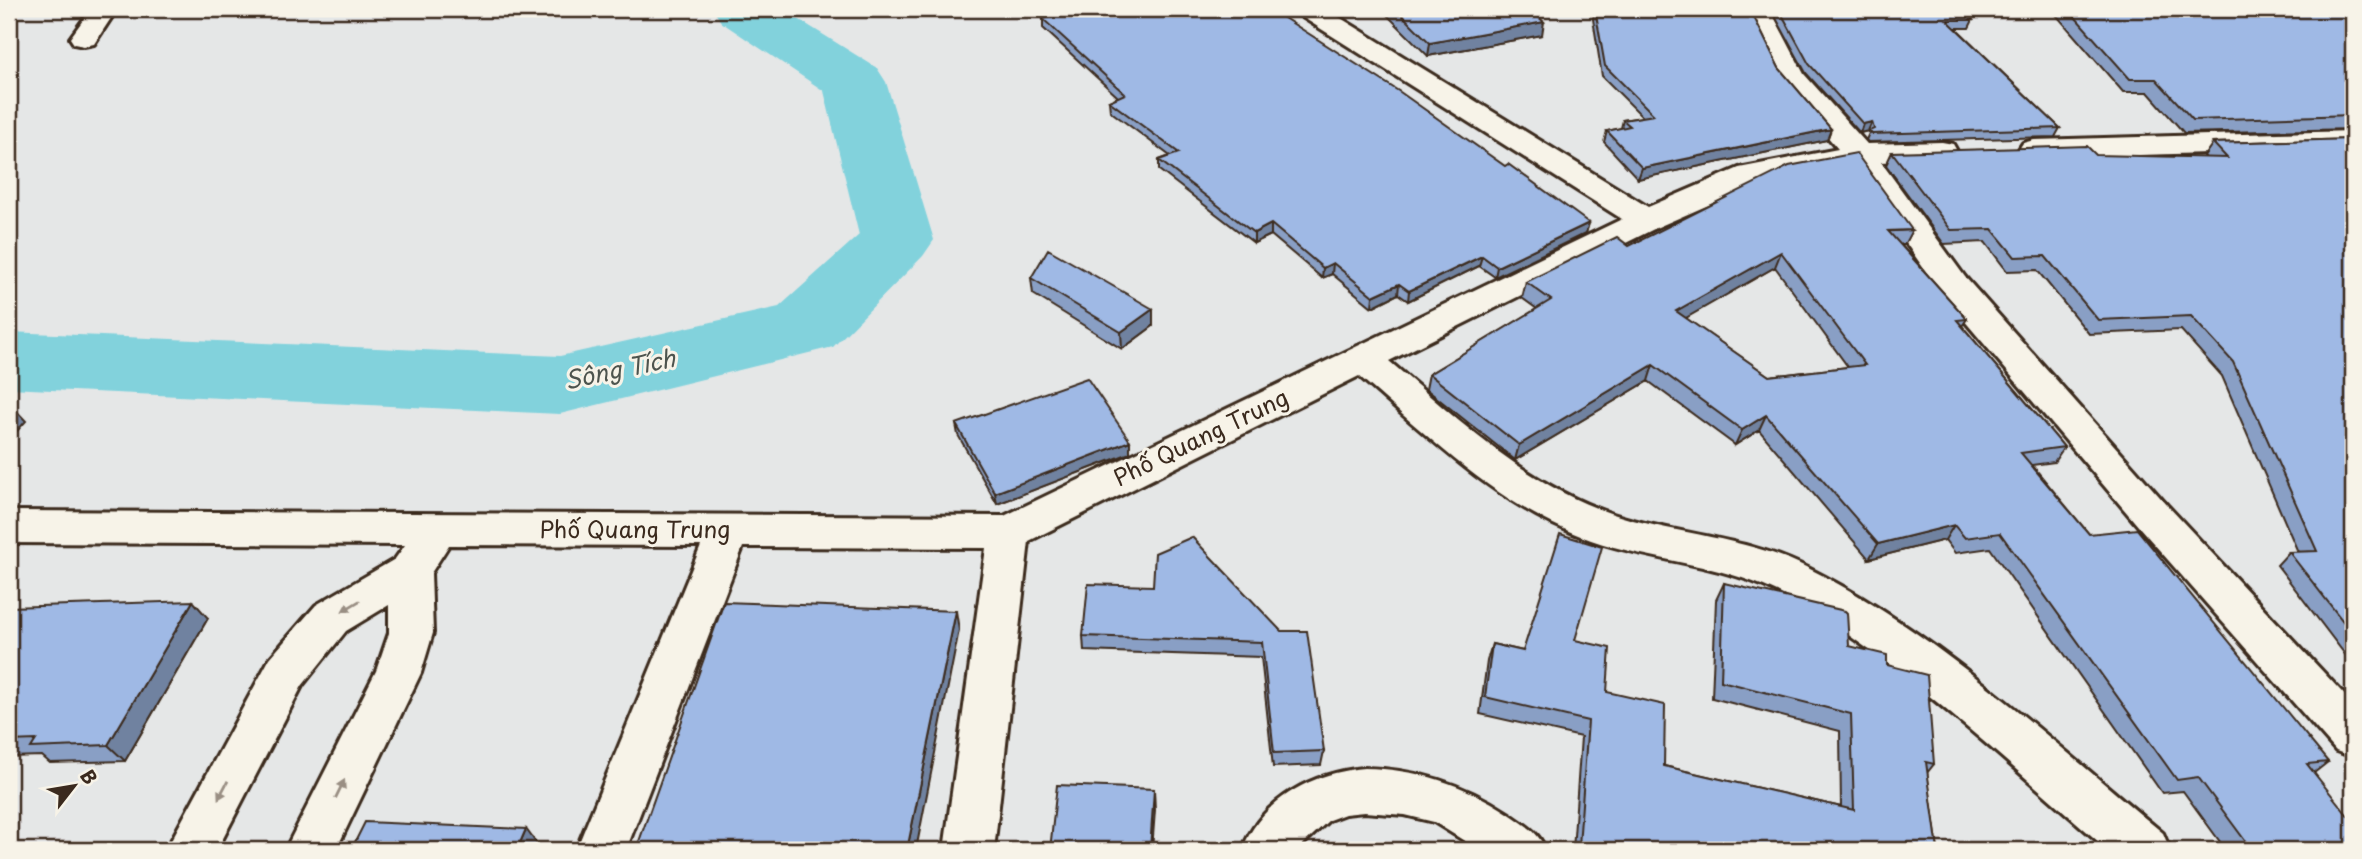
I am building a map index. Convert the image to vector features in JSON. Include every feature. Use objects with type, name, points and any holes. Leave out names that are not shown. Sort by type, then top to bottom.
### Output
[{"type":"street","points":[[84,38],[104,9]]},
{"type":"street","points":[[1308,9],[1646,220]]},
{"type":"street","points":[[1757,9],[1791,77],[1859,154],[1953,285],[2153,516],[2353,736]]},
{"type":"street","name":"Phố Quang Trung","points":[[9,527],[1009,532],[1646,220],[1750,176],[1859,154],[2349,144]]},
{"type":"street","points":[[1363,359],[1476,456],[1553,507],[1604,528],[1750,562],[1791,579],[1857,615],[1945,681],[2144,850]]},
{"type":"street","points":[[191,850],[286,672],[331,618],[410,571],[438,530]]},
{"type":"street","points":[[601,850],[728,531]]},
{"type":"street","points":[[969,850],[1009,532]]},
{"type":"street","points":[[310,850],[398,673],[411,633],[410,571]]},
{"type":"street","points":[[1267,850],[1285,826],[1313,803],[1355,789],[1403,792],[1455,808],[1521,850]]},
{"type":"building","points":[[1076,9],[1270,9],[1400,92],[1505,166],[1508,164],[1589,223],[1497,267],[1482,256],[1409,291],[1399,284],[1373,296],[1333,263],[1323,268],[1271,224],[1254,233],[1159,160],[1179,153],[1109,101],[1125,94],[1043,19]]},
{"type":"building","points":[[1396,9],[1530,9],[1544,22],[1430,43]]},
{"type":"building","points":[[1595,9],[1750,9],[1779,68],[1831,129],[1642,168],[1607,131],[1630,126],[1623,120],[1654,115],[1605,66]]},
{"type":"building","points":[[1779,9],[1964,9],[1973,20],[1947,20],[2060,128],[1872,134],[1869,131],[1874,129],[1872,122],[1863,124],[1809,64]]},
{"type":"building","points":[[2068,9],[2304,9],[2309,13],[2353,13],[2353,115],[2193,120],[2156,79],[2130,79]]},
{"type":"building","points":[[2353,139],[2353,634],[2289,552],[2317,551],[2233,362],[2191,316],[2098,320],[2045,256],[2015,257],[1992,229],[1951,230],[1892,152],[2087,146],[2096,155],[2227,158],[2213,143]]},
{"type":"building","points":[[1856,153],[1912,230],[1888,231],[1967,319],[1957,320],[2064,447],[2021,453],[2089,534],[2137,529],[2328,762],[2307,764],[2353,822],[2353,850],[2252,850],[2198,777],[2177,780],[2000,533],[1965,538],[1954,525],[1878,544],[1766,415],[1742,430],[1653,365],[1519,445],[1429,374],[1551,300],[1526,282],[1617,237],[1629,246],[1789,166]],"holes":[[[1781,252],[1865,365],[1769,376],[1676,311]]]},
{"type":"building","points":[[1048,249],[1153,309],[1121,332],[1031,278]]},
{"type":"building","points":[[1087,378],[1130,441],[995,493],[956,424]]},
{"type":"building","points":[[1560,534],[1602,547],[1575,640],[1610,648],[1607,692],[1665,705],[1664,766],[1854,810],[1851,714],[1721,681],[1724,583],[1845,611],[1849,646],[1887,655],[1887,665],[1927,675],[1934,764],[1926,762],[1938,850],[1598,850],[1579,846],[1588,721],[1485,697],[1492,644],[1523,651]]},
{"type":"building","points":[[1192,537],[1281,631],[1307,631],[1324,751],[1274,753],[1262,642],[1083,636],[1088,584],[1153,586],[1155,553]]},
{"type":"building","points":[[193,601],[108,745],[31,748],[36,740],[9,741],[9,607]]},
{"type":"building","points":[[724,602],[956,611],[907,850],[636,850]]},
{"type":"building","points":[[1057,785],[1154,789],[1150,850],[1050,850]]},
{"type":"building","points":[[365,822],[526,829],[517,850],[351,850]]},
{"type":"waterway","name":"Sông Tích","points":[[9,360],[560,385],[805,328],[897,240],[854,82],[742,9]]}]
